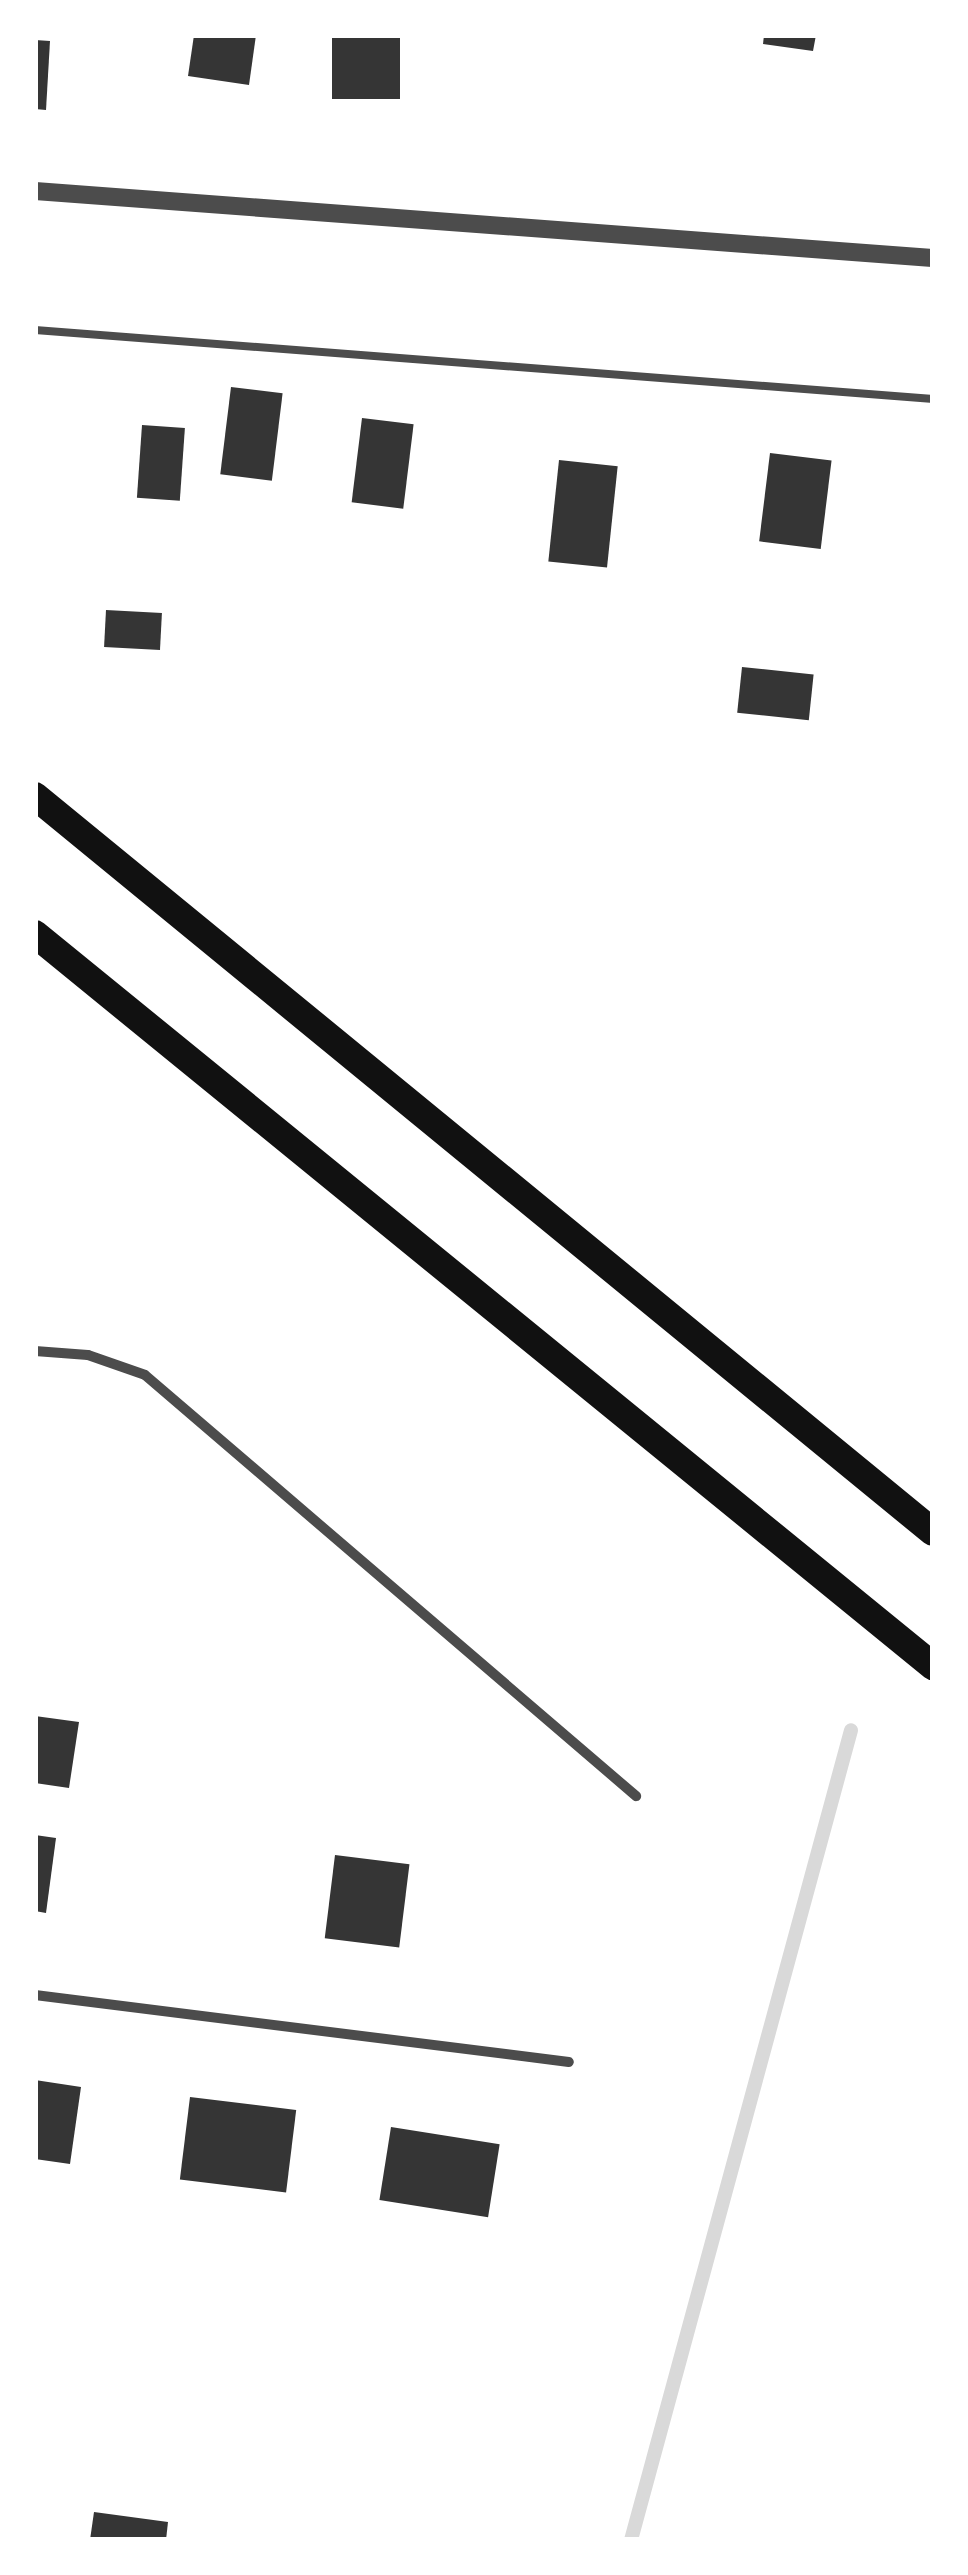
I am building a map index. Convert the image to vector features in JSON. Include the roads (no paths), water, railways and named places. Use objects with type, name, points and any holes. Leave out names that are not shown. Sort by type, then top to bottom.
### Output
[{"type":"highway","points":[[35,796],[933,1532]]},
{"type":"highway","points":[[35,934],[933,1666]]},
{"type":"street","points":[[35,191],[933,258]]},
{"type":"street","points":[[35,1351],[88,1355],[145,1375],[636,1796]]},
{"type":"street","points":[[35,1995],[569,2062]]},
{"type":"lane","points":[[35,330],[933,400]]},
{"type":"waterway","points":[[631,2540],[851,1730]]}]
